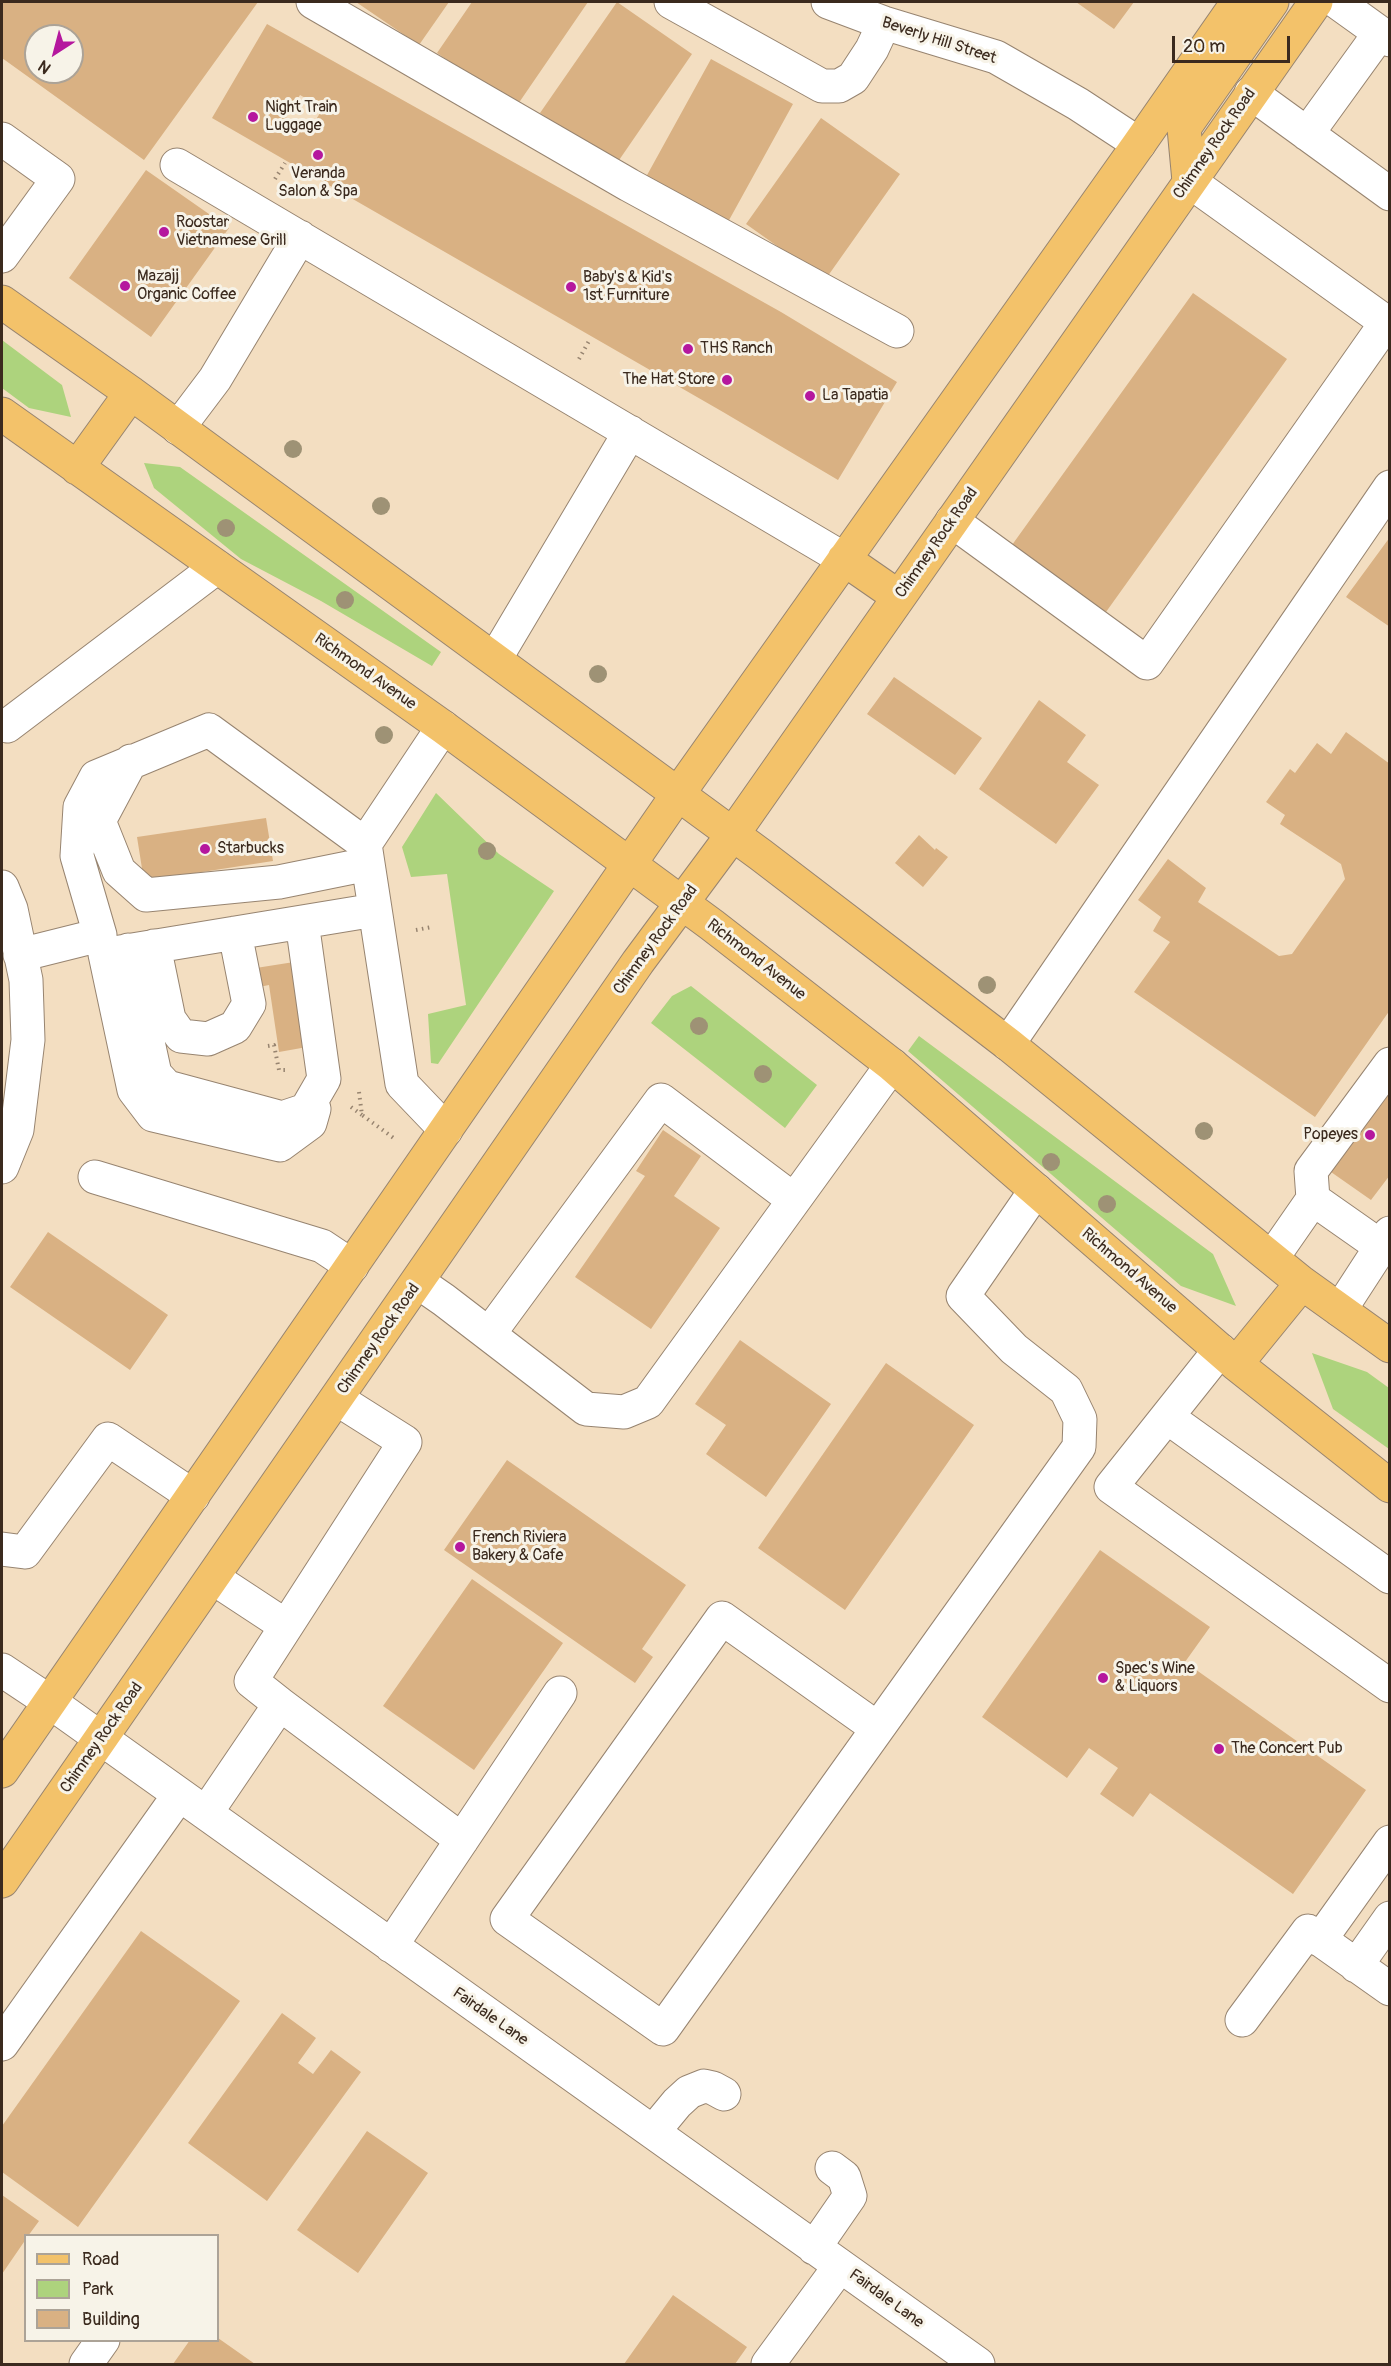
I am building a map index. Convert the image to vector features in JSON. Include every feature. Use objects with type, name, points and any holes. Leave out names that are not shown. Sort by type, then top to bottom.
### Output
[{"type":"main road","points":[[2,1771],[678,794],[1238,2]]},
{"type":"main road","points":[[1189,181],[1184,128],[1272,2]]},
{"type":"main road","name":"Chimney Rock Road","points":[[2,1881],[638,962],[733,834],[1316,2]]},
{"type":"main road","points":[[2,302],[131,393],[733,834],[1008,1044],[1302,1283],[1389,1346]]},
{"type":"main road","points":[[77,468],[131,393]]},
{"type":"main road","name":"Richmond Avenue","points":[[2,414],[443,727],[683,903],[892,1065],[1228,1357],[1389,1486]]},
{"type":"main road","points":[[844,559],[899,597]]},
{"type":"main road","points":[[1228,1357],[1302,1283]]},
{"type":"street","points":[[313,2],[629,185],[897,331]]},
{"type":"street","points":[[671,2],[822,86],[839,86],[854,78],[885,23]]},
{"type":"street","name":"Beverly Hill Street","points":[[828,2],[885,23],[996,57],[1078,104],[1139,144]]},
{"type":"street","points":[[1307,134],[1385,36],[1337,2]]},
{"type":"street","points":[[1251,93],[1389,194]]},
{"type":"street","points":[[2,139],[58,179],[2,256]]},
{"type":"street","points":[[177,165],[844,559]]},
{"type":"street","points":[[952,521],[1147,663],[1388,324],[1189,181]]},
{"type":"street","points":[[178,428],[215,379],[300,237]]},
{"type":"street","points":[[495,659],[630,432]]},
{"type":"street","points":[[1008,1044],[1389,487]]},
{"type":"street","points":[[7,726],[217,567]]},
{"type":"street","points":[[443,727],[367,854],[402,1084],[446,1130]]},
{"type":"street","points":[[235,933],[249,1004],[235,1027],[208,1039],[181,1036],[122,947],[77,856],[80,807],[96,777],[209,730],[367,854]]},
{"type":"street","points":[[131,761],[99,820],[119,871],[146,895],[279,882],[367,854]]},
{"type":"street","points":[[2,887],[11,909],[26,980],[14,1024],[28,1040],[17,1130],[2,1167]]},
{"type":"street","points":[[20,955],[122,947],[235,933],[375,910]]},
{"type":"street","points":[[122,947],[134,1090],[153,1114],[280,1145],[310,1123],[324,1078],[302,922]]},
{"type":"street","points":[[1272,1258],[1313,1199],[1311,1171],[1389,1064]]},
{"type":"street","points":[[418,1282],[586,1409],[624,1412],[648,1402],[892,1065]]},
{"type":"street","points":[[489,1334],[661,1100],[794,1200]]},
{"type":"street","points":[[95,1177],[322,1246],[352,1266]]},
{"type":"street","points":[[877,1728],[722,1618],[507,1919],[663,2029],[1079,1448],[1080,1419],[1066,1390],[1014,1349],[963,1296],[1036,1190]]},
{"type":"street","points":[[1313,1199],[1385,1240],[1375,1277],[1340,1310]]},
{"type":"street","points":[[1228,1357],[1167,1417],[1111,1488],[1389,1686]]},
{"type":"street","points":[[337,1399],[405,1442],[251,1681],[462,1840]]},
{"type":"street","points":[[1167,1417],[1389,1577]]},
{"type":"street","points":[[2,1549],[25,1552],[108,1439],[193,1496]]},
{"type":"street","points":[[213,1578],[286,1626]]},
{"type":"street","name":"Fairdale Lane","points":[[2,1670],[978,2364]]},
{"type":"street","points":[[391,1946],[560,1693]]},
{"type":"street","points":[[206,1813],[280,1704]]},
{"type":"street","points":[[2,2044],[179,1795]]},
{"type":"street","points":[[1320,1940],[1389,1842]]},
{"type":"street","points":[[1356,1966],[1389,1918]]},
{"type":"street","points":[[1242,2020],[1308,1931],[1389,1989]]},
{"type":"street","points":[[653,2132],[689,2092],[704,2086],[724,2094]]},
{"type":"street","points":[[768,2364],[827,2257],[850,2196],[844,2177],[832,2168]]},
{"type":"street","points":[[86,2364],[102,2342]]},
{"type":"path","points":[[573,369],[590,339]]},
{"type":"green space","points":[[2,340],[62,385],[71,417],[29,408],[2,388]]},
{"type":"green space","points":[[144,463],[180,467],[441,652],[432,666],[321,601],[241,559],[154,488]]},
{"type":"green space","points":[[436,793],[499,854],[554,891],[438,1064],[431,1063],[428,1014],[466,1005],[447,874],[411,877],[402,847]]},
{"type":"green space","points":[[691,986],[817,1085],[785,1128],[651,1023],[672,996]]},
{"type":"green space","points":[[919,1036],[1213,1254],[1236,1306],[1181,1286],[908,1051]]},
{"type":"green space","points":[[1312,1353],[1367,1372],[1389,1388],[1389,1449],[1333,1409]]},
{"type":"building","points":[[2,2],[258,2],[144,160],[38,84],[84,84],[84,24],[24,24],[24,74],[2,58]]},
{"type":"building","points":[[356,2],[449,2],[419,45]]},
{"type":"building","points":[[472,2],[588,2],[516,107],[437,53]]},
{"type":"building","points":[[617,2],[692,54],[615,166],[540,113]]},
{"type":"building","points":[[1076,2],[1134,2],[1114,29]]},
{"type":"building","points":[[267,24],[781,312],[897,382],[838,480],[212,118]],"holes":[[[300,95],[323,108],[309,131],[286,118]]]},
{"type":"building","points":[[711,59],[793,104],[728,222],[646,177]]},
{"type":"building","points":[[821,118],[900,174],[825,280],[746,224]]},
{"type":"building","points":[[146,170],[229,228],[151,337],[69,278]]},
{"type":"building","points":[[1193,293],[1287,359],[1106,612],[1012,545]]},
{"type":"building","points":[[1390,537],[1390,627],[1346,597]]},
{"type":"building","points":[[894,677],[982,738],[955,775],[867,714]]},
{"type":"building","points":[[1039,700],[1086,735],[1067,762],[1099,785],[1056,844],[979,789]]},
{"type":"building","points":[[1346,732],[1390,764],[1390,1010],[1315,1117],[1134,992],[1170,942],[1153,931],[1161,917],[1138,900],[1168,859],[1206,888],[1198,902],[1279,956],[1292,954],[1345,879],[1341,864],[1280,824],[1285,815],[1266,802],[1290,769],[1295,773],[1317,743],[1331,754]]},
{"type":"building","name":"Starbucks","points":[[266,818],[273,861],[144,881],[137,837]]},
{"type":"building","points":[[919,835],[935,850],[936,848],[948,857],[923,887],[895,863]]},
{"type":"building","points":[[294,962],[307,1047],[279,1052],[269,985],[259,987],[256,968]]},
{"type":"building","name":"Popeyes","points":[[1390,1072],[1390,1175],[1371,1200],[1331,1172]]},
{"type":"building","points":[[663,1130],[701,1156],[674,1196],[720,1228],[651,1329],[575,1277],[645,1176],[636,1171]]},
{"type":"building","points":[[48,1232],[168,1315],[130,1370],[10,1287]]},
{"type":"building","points":[[740,1340],[831,1404],[766,1497],[706,1454],[726,1425],[695,1404]]},
{"type":"building","points":[[886,1363],[974,1425],[845,1610],[758,1548]]},
{"type":"building","points":[[507,1460],[686,1585],[642,1649],[653,1657],[635,1683],[444,1550]]},
{"type":"building","points":[[1100,1550],[1210,1627],[1185,1662],[1366,1790],[1293,1894],[1150,1793],[1133,1817],[1100,1794],[1118,1768],[1089,1748],[1067,1778],[982,1717]]},
{"type":"building","points":[[472,1579],[563,1643],[474,1770],[383,1706]]},
{"type":"building","points":[[141,1931],[240,2001],[78,2227],[2,2172],[2,2126]]},
{"type":"building","points":[[282,2013],[316,2038],[298,2063],[313,2074],[331,2050],[361,2072],[267,2201],[188,2143]]},
{"type":"building","points":[[367,2131],[428,2173],[358,2273],[297,2230]]},
{"type":"building","points":[[2,2195],[39,2221],[29,2234],[24,2234],[24,2242],[2,2274]]},
{"type":"building","points":[[673,2295],[747,2347],[735,2364],[624,2364]]},
{"type":"building","points":[[219,2339],[255,2364],[173,2364],[189,2342],[219,2342]]},
{"type":"place","name":"Night Train Luggage","points":[[253,117]]},
{"type":"place","name":"Veranda Salon & Spa","points":[[318,155]]},
{"type":"place","name":"Roostar Vietnamese Grill","points":[[164,232]]},
{"type":"place","name":"Mazajj Organic Coffee","points":[[125,286]]},
{"type":"place","name":"Baby's & Kid's 1st Furniture","points":[[571,287]]},
{"type":"place","name":"THS Ranch","points":[[688,349]]},
{"type":"place","name":"The Hat Store","points":[[727,380]]},
{"type":"place","name":"La Tapatia","points":[[810,396]]},
{"type":"place","name":"Starbucks","points":[[205,849]]},
{"type":"place","name":"Popeyes","points":[[1370,1135]]},
{"type":"place","name":"French Riviera Bakery & Cafe","points":[[460,1547]]},
{"type":"place","name":"Spec's Wine & Liquors","points":[[1103,1678]]},
{"type":"place","name":"The Concert Pub","points":[[1219,1749]]}]
